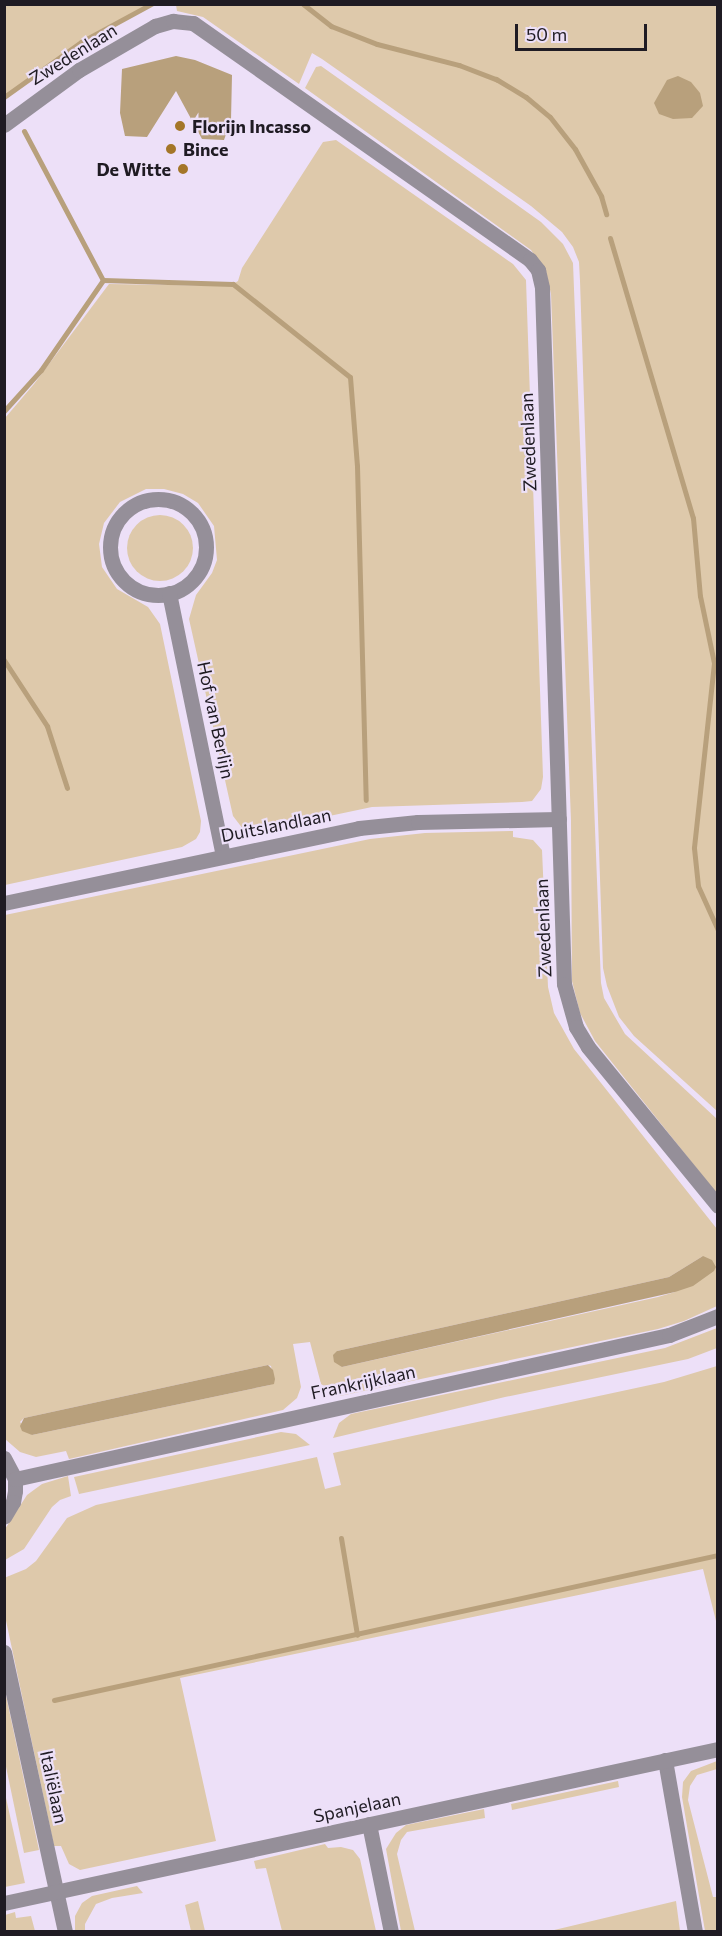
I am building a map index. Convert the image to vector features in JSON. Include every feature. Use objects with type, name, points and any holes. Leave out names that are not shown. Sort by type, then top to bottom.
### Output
[{"type":"street","name":"Zwedenlaan","points":[[4,124],[79,70],[155,26],[173,21],[193,23],[530,260],[538,270],[542,288],[564,984],[576,1027],[588,1047],[717,1206]]},
{"type":"street","points":[[154,499],[169,500],[195,515],[207,543],[206,558],[200,572],[190,583],[169,593],[159,595],[143,593],[128,585],[117,572],[111,556],[111,539],[116,524],[127,511],[140,503],[154,499]]},
{"type":"street","name":"Hof van Berlijn","points":[[169,593],[224,855]]},
{"type":"street","name":"Duitslandlaan","points":[[4,903],[224,855],[385,825],[559,819]]},
{"type":"street","name":"Frankrijklaan","points":[[15,1479],[669,1335],[717,1316]]},
{"type":"street","points":[[4,1458],[15,1479],[13,1502],[4,1517]]},
{"type":"street","name":"Italiëlaan","points":[[4,1652],[65,1932]]},
{"type":"street","name":"Spanjelaan","points":[[4,1903],[717,1749]]},
{"type":"street","points":[[664,1760],[695,1932]]},
{"type":"street","points":[[369,1824],[391,1932]]},
{"type":"shaded area","points":[[5,4],[151,5],[81,42],[5,97]]},
{"type":"shaded area","points":[[176,5],[717,5],[717,1111],[634,1036],[619,1017],[603,968],[580,281],[579,262],[573,247],[562,232],[531,206],[322,59],[312,53],[299,84],[203,17],[177,11]]},
{"type":"shaded area","points":[[176,56],[195,60],[232,75],[231,120],[224,140],[202,139],[176,91],[147,137],[125,136],[120,113],[122,69]]},
{"type":"shaded area","points":[[321,66],[541,222],[563,244],[573,263],[601,983],[604,998],[625,1034],[717,1119],[717,1194],[595,1041],[580,1013],[572,981],[571,821],[551,294],[546,272],[531,250],[305,88],[316,67]]},
{"type":"shaded area","points":[[678,76],[691,82],[700,93],[703,106],[692,118],[673,119],[659,114],[654,103],[667,80]]},
{"type":"shaded area","points":[[336,140],[513,264],[526,280],[543,777],[541,789],[532,801],[372,807],[258,831],[243,829],[233,816],[189,619],[196,595],[212,573],[217,560],[214,526],[198,503],[183,494],[164,489],[146,489],[120,502],[104,523],[99,544],[102,567],[117,589],[148,607],[160,624],[201,821],[200,832],[196,839],[182,847],[5,885],[5,418],[34,384],[109,284],[230,286],[238,281],[242,268],[323,142]]},
{"type":"shaded area","points":[[160,515],[173,518],[183,525],[190,535],[193,548],[190,561],[183,571],[173,578],[160,581],[147,578],[137,571],[130,561],[127,548],[130,535],[137,525],[147,518]]},
{"type":"shaded area","points":[[513,831],[513,837],[533,840],[542,850],[548,987],[554,1013],[574,1049],[717,1229],[717,1306],[684,1321],[658,1329],[340,1396],[321,1384],[310,1342],[293,1344],[301,1387],[297,1398],[283,1410],[69,1459],[66,1451],[36,1457],[20,1452],[5,1439],[5,915],[370,839],[425,833]],"holes":[[[703,1256],[675,1292],[658,1297],[342,1367],[337,1351],[669,1277]],[[271,1366],[274,1383],[270,1385],[32,1435],[20,1422],[24,1418]]]},
{"type":"shaded area","points":[[703,1256],[712,1260],[716,1267],[714,1271],[693,1286],[675,1292],[342,1367],[334,1362],[333,1355],[337,1351],[669,1277]]},
{"type":"shaded area","points":[[717,1328],[717,1348],[688,1359],[505,1397],[333,1438],[339,1423],[351,1414],[665,1348]]},
{"type":"shaded area","points":[[268,1365],[273,1370],[274,1384],[32,1435],[22,1431],[20,1426],[24,1418]]},
{"type":"shaded area","points":[[717,1366],[717,1625],[703,1569],[180,1678],[216,1841],[80,1870],[69,1864],[61,1846],[54,1846],[5,1616],[4,1578],[26,1569],[36,1561],[67,1518],[96,1505],[317,1457],[325,1489],[341,1485],[333,1453],[664,1382]]},
{"type":"shaded area","points":[[281,1432],[296,1434],[310,1445],[79,1494],[74,1477]]},
{"type":"shaded area","points":[[68,1476],[71,1496],[60,1500],[52,1507],[24,1549],[5,1560],[5,1529],[27,1495],[42,1484]]},
{"type":"shaded area","points":[[5,1691],[39,1850],[24,1853],[5,1762]]},
{"type":"shaded area","points":[[717,1761],[717,1769],[697,1775],[690,1786],[688,1800],[713,1897],[717,1897],[717,1931],[705,1931],[682,1797],[683,1782],[691,1771]]},
{"type":"shaded area","points":[[618,1781],[619,1787],[512,1810],[511,1804]]},
{"type":"shaded area","points":[[4,1789],[25,1883],[5,1887],[4,1887]]},
{"type":"shaded area","points":[[484,1809],[485,1818],[407,1832],[401,1840],[397,1854],[415,1931],[401,1931],[386,1849],[396,1833],[406,1825]]},
{"type":"shaded area","points":[[325,1844],[328,1848],[341,1847],[353,1850],[360,1859],[376,1931],[282,1931],[266,1868],[256,1869],[254,1861]]},
{"type":"shaded area","points":[[137,1886],[143,1893],[112,1898],[96,1904],[85,1924],[85,1931],[75,1931],[75,1916],[82,1903],[92,1896]]},
{"type":"shaded area","points":[[198,1901],[205,1931],[191,1931],[185,1905]]},
{"type":"shaded area","points":[[676,1901],[680,1931],[550,1931]]},
{"type":"shaded area","points":[[15,1912],[16,1918],[31,1916],[35,1931],[5,1931],[5,1915]]},
{"type":"waterway","points":[[4,97],[81,42],[151,4]]},
{"type":"waterway","points":[[303,4],[331,26],[377,44],[459,65],[496,79],[526,97],[550,117],[575,149],[601,196],[606,214]]},
{"type":"waterway","points":[[24,131],[103,280],[233,284],[350,377],[357,466],[366,800]]},
{"type":"waterway","points":[[610,238],[693,518],[700,596],[714,663],[694,848],[698,886],[718,930]]},
{"type":"waterway","points":[[4,411],[41,370],[103,280]]},
{"type":"waterway","points":[[4,660],[47,726],[67,788]]},
{"type":"waterway","points":[[341,1538],[357,1635]]},
{"type":"waterway","points":[[54,1700],[718,1555]]},
{"type":"place","name":"Florijn Incasso","points":[[180,126]]},
{"type":"place","name":"Bince","points":[[171,149]]},
{"type":"place","name":"De Witte","points":[[183,169]]}]
